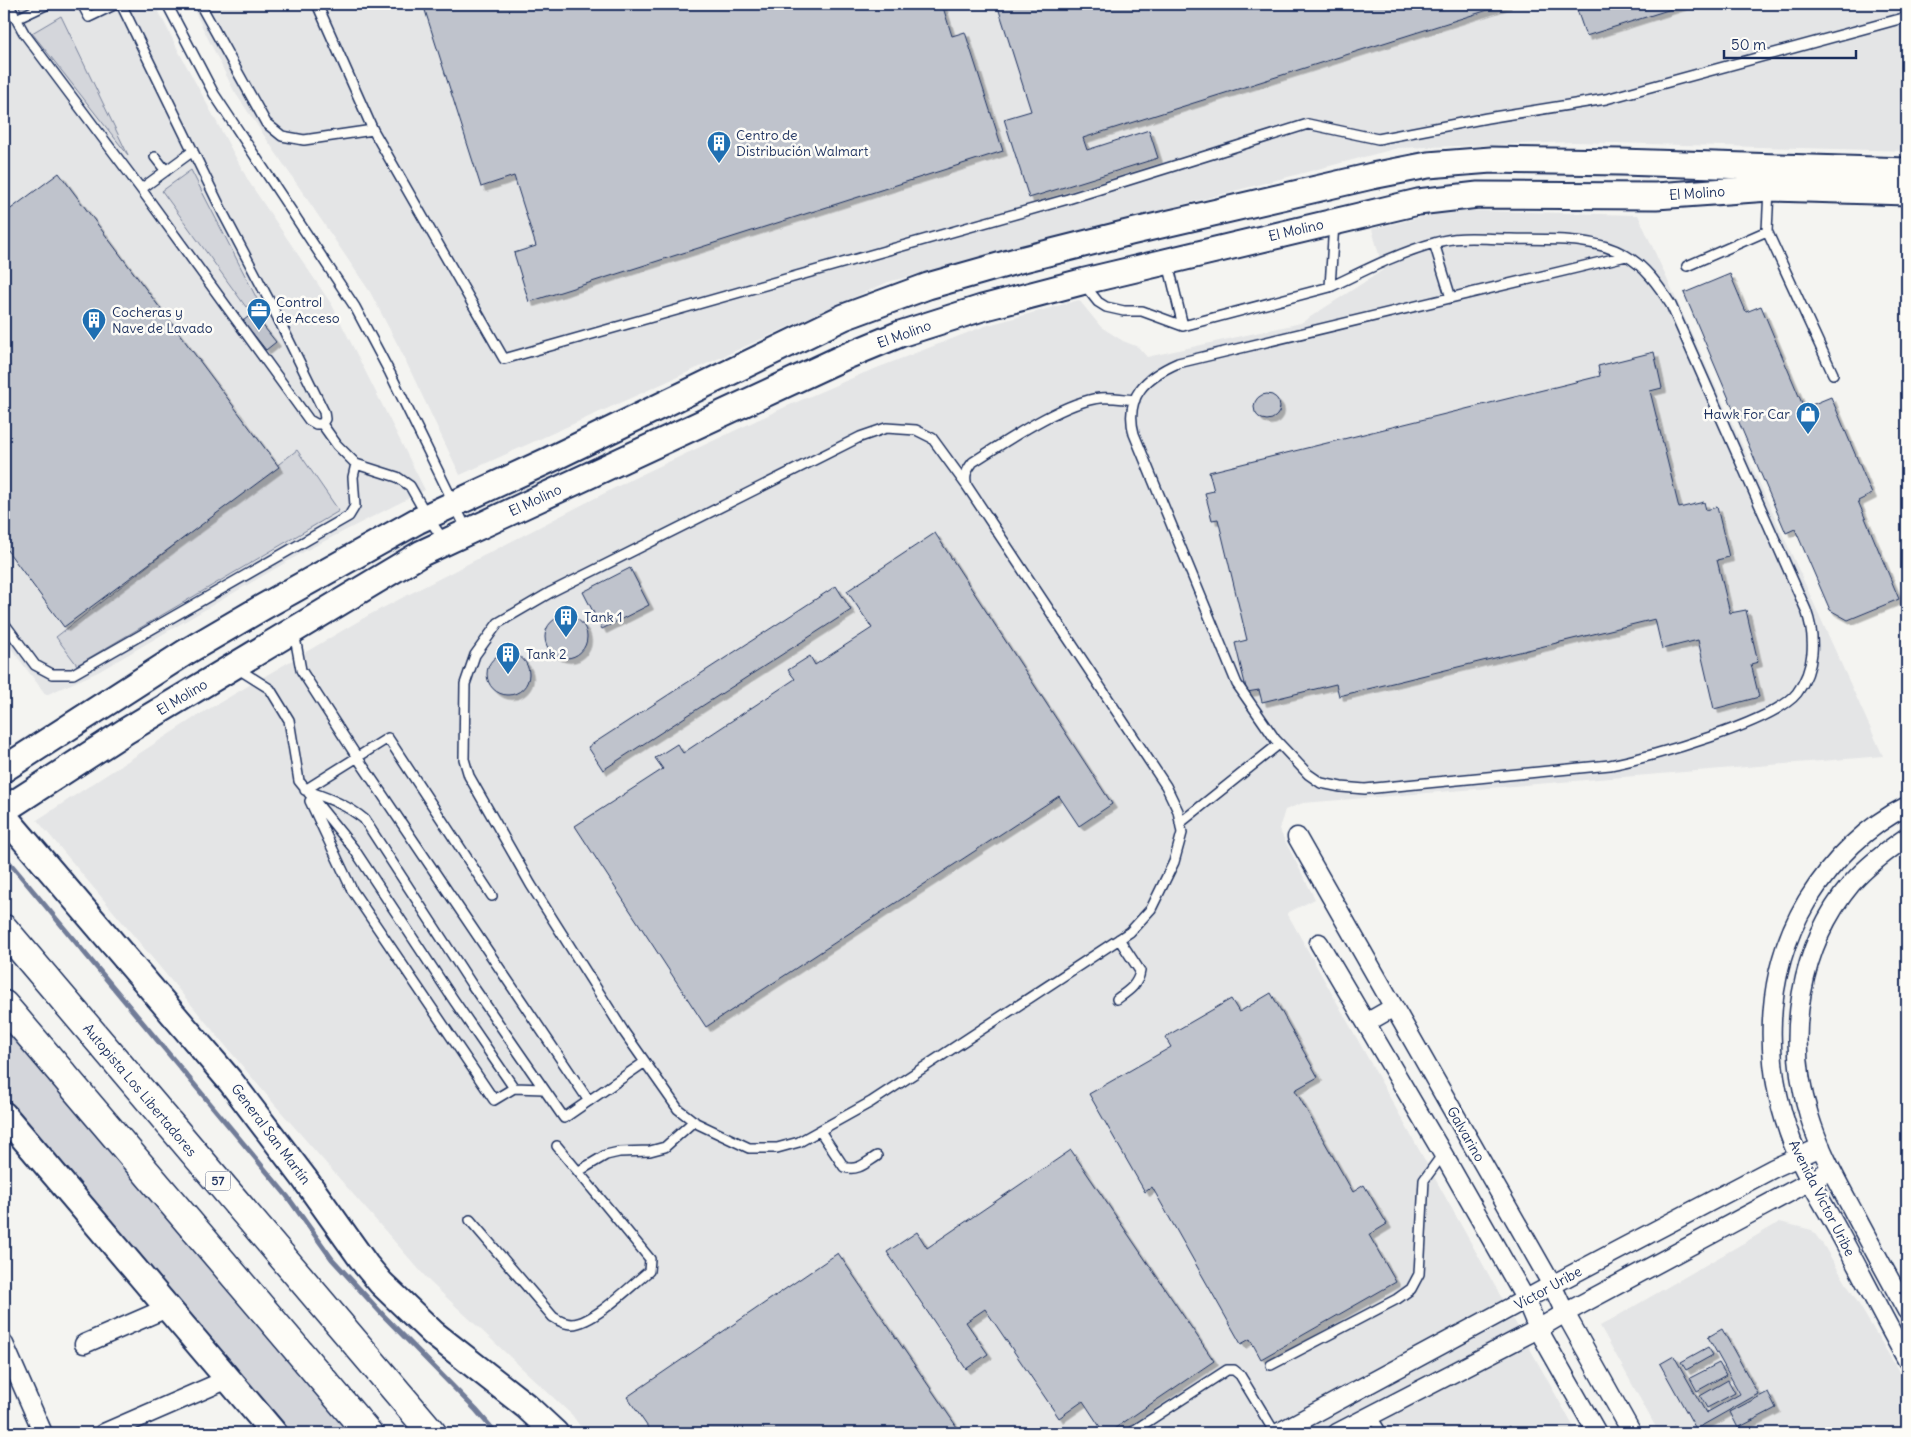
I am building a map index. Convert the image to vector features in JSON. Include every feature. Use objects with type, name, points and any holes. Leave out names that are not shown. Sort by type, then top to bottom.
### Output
[{"type":"highway","name":"Autopista Los Libertadores","points":[[4,929],[432,1433]]},
{"type":"highway","points":[[4,1006],[368,1433]]},
{"type":"street","name":"El Molino","points":[[4,769],[119,694],[263,607],[427,516],[550,460],[844,317],[900,295],[1016,261],[1400,170],[1452,163],[1491,160],[1621,162],[1907,171]]},
{"type":"street","points":[[1620,196],[1627,179],[1621,162]]},
{"type":"street","name":"El Molino","points":[[4,810],[126,731],[422,553],[842,358],[905,332],[982,308],[1086,281],[1418,202],[1478,195],[1656,196],[1769,188],[1907,192]]},
{"type":"street","points":[[1297,194],[1305,202],[1307,208],[1307,220],[1304,228]]},
{"type":"street","points":[[900,295],[894,306],[894,318],[900,329],[905,332]]},
{"type":"street","points":[[119,694],[114,705],[114,717],[120,728],[126,731]]},
{"type":"street","name":"Avenida Victor Uribe","points":[[1907,806],[1860,836],[1829,870],[1800,913],[1781,960],[1771,1029],[1772,1056],[1780,1104],[1798,1157],[1907,1360]]},
{"type":"street","name":"General San Martín","points":[[4,816],[232,1082],[381,1283],[433,1333],[526,1406],[555,1433]]},
{"type":"street","name":"Galvarino","points":[[1297,836],[1552,1285],[1564,1313],[1632,1433]]},
{"type":"street","name":"Avenida Victor Uribe","points":[[1907,837],[1865,870],[1843,896],[1821,934],[1807,972],[1798,1017],[1799,1065],[1809,1116],[1831,1170],[1907,1311]]},
{"type":"street","points":[[1320,943],[1526,1300],[1538,1329],[1597,1433]]},
{"type":"street","points":[[1366,1023],[1394,1006]]},
{"type":"street","points":[[4,1114],[274,1433]]},
{"type":"street","name":"Víctor Uribe","points":[[1276,1433],[1552,1285],[1798,1157],[1821,1147]]},
{"type":"street","points":[[1337,1433],[1538,1329],[1564,1313],[1831,1170]]},
{"type":"street","points":[[84,1344],[167,1308]]},
{"type":"street","points":[[4,1344],[43,1433]]},
{"type":"street","points":[[104,1433],[228,1379]]},
{"type":"lane","points":[[8,4],[24,33],[141,189],[309,420],[316,424],[322,424]]},
{"type":"lane","points":[[16,20],[48,4]]},
{"type":"lane","points":[[82,4],[88,17],[116,4]]},
{"type":"lane","points":[[121,4],[224,215],[271,304],[324,412],[325,419],[322,424]]},
{"type":"lane","points":[[167,4],[214,94],[354,307],[390,373],[468,531]]},
{"type":"lane","points":[[200,4],[266,123],[282,136],[304,140],[373,130]]},
{"type":"lane","points":[[317,4],[373,130],[504,359],[1068,199],[1308,124],[1378,139],[1487,118],[1606,99],[1907,17]]},
{"type":"lane","points":[[141,189],[193,151]]},
{"type":"lane","points":[[155,157],[166,171]]},
{"type":"lane","points":[[1769,188],[1767,231],[1833,374]]},
{"type":"lane","points":[[1330,287],[1334,221]]},
{"type":"lane","points":[[1687,266],[1767,231]]},
{"type":"lane","points":[[1086,281],[1090,292],[1098,302],[1106,307],[1133,312],[1142,311],[1183,326],[1330,287],[1382,263],[1434,243],[1456,238],[1577,241],[1609,248],[1626,256],[1644,269],[1654,280],[1670,305],[1811,624],[1813,640],[1812,658],[1806,676],[1796,694],[1772,712],[1759,718],[1637,760],[1610,766],[1365,789],[1321,783],[1308,774],[1280,744],[1238,684],[1134,434],[1131,422],[1134,400],[1148,379],[1178,363],[1626,256]]},
{"type":"lane","points":[[1434,243],[1451,298]]},
{"type":"lane","points":[[1168,262],[1183,326]]},
{"type":"lane","points":[[968,486],[965,478],[967,470],[973,462],[1034,424],[1077,404],[1098,398],[1134,400]]},
{"type":"lane","points":[[322,424],[356,464],[397,477],[410,486],[445,542]]},
{"type":"lane","points":[[886,428],[916,430],[932,438],[968,486],[1166,786],[1178,811],[1182,833],[1174,862],[1151,909],[1130,932],[1120,939],[871,1102],[820,1131],[800,1142],[777,1148],[749,1148],[694,1121],[678,1109],[624,1032],[531,885],[469,776],[464,759],[465,684],[475,655],[498,623],[551,592],[860,437],[886,428]]},
{"type":"lane","points":[[4,623],[35,665],[52,674],[73,674],[349,516],[355,506],[353,477],[356,464]]},
{"type":"lane","points":[[294,629],[301,670],[357,757],[589,1100]]},
{"type":"lane","points":[[233,666],[270,689],[288,720],[299,781],[354,849],[453,1000],[514,1088]]},
{"type":"lane","points":[[305,790],[388,738],[492,896]]},
{"type":"lane","points":[[1180,823],[1280,744]]},
{"type":"lane","points":[[305,790],[340,802],[364,819],[472,984],[564,1118],[645,1062]]},
{"type":"lane","points":[[305,790],[352,890],[494,1100],[514,1088],[544,1089]]},
{"type":"lane","points":[[1118,999],[1139,980],[1140,971],[1120,939]]},
{"type":"lane","points":[[579,1171],[606,1155],[619,1152],[650,1152],[665,1147],[694,1121]]},
{"type":"lane","points":[[820,1131],[844,1167],[850,1170],[858,1168],[877,1156]]},
{"type":"lane","points":[[470,1220],[553,1317],[570,1324],[590,1319],[649,1271],[650,1259],[557,1146]]},
{"type":"lane","points":[[1271,1365],[1397,1299],[1411,1288],[1419,1274],[1424,1180],[1443,1154]]},
{"type":"lane","points":[[1130,1433],[1227,1370],[1234,1370],[1240,1375],[1276,1433]]},
{"type":"lane","points":[[1372,1415],[1382,1433]]},
{"type":"shaded area","points":[[4,4],[155,4],[249,182],[332,305],[425,490],[307,550],[98,672],[46,695],[4,639]]},
{"type":"shaded area","points":[[191,4],[1907,4],[1907,151],[1574,142],[1398,148],[888,282],[460,475],[400,349],[370,292],[234,91]]},
{"type":"shaded area","points":[[61,16],[128,155],[32,33]]},
{"type":"shaded area","points":[[191,170],[257,299],[246,307],[162,191]]},
{"type":"shaded area","points":[[1452,210],[1638,215],[1883,756],[1303,803],[1285,810],[1279,829],[1315,899],[1287,913],[1577,1433],[585,1433],[572,1415],[430,1282],[275,1105],[37,820],[197,716],[369,615],[630,480],[785,407],[864,373],[985,326],[1079,300],[1101,327],[1123,341],[1138,347],[1147,357],[1301,323],[1383,270],[1372,229]]},
{"type":"shaded area","points":[[297,450],[339,511],[77,665],[56,637]]},
{"type":"shaded area","points":[[4,1023],[353,1433],[290,1433],[4,1094]]},
{"type":"shaded area","points":[[1780,1222],[1812,1230],[1824,1246],[1907,1385],[1907,1433],[1659,1433],[1600,1326]]},
{"type":"building","points":[[18,4],[41,4],[22,13]]},
{"type":"building","name":"Centro de Distribución Walmart","points":[[423,4],[942,4],[952,36],[965,32],[1003,151],[529,302],[514,253],[536,246],[514,176],[481,187]]},
{"type":"building","points":[[997,4],[1507,4],[1083,138],[1087,150],[1149,130],[1158,158],[1029,198],[1004,119],[1031,111]]},
{"type":"building","points":[[1575,4],[1687,4],[1586,36]]},
{"type":"building","name":"Cocheras y Nave de Lavado","points":[[59,173],[279,467],[64,627],[4,546],[4,214]]},
{"type":"building","points":[[1730,274],[1746,312],[1761,306],[1804,408],[1831,397],[1872,494],[1858,501],[1899,599],[1848,620],[1830,610],[1795,529],[1786,533],[1684,293]]},
{"type":"building","name":"Control de Acceso","points":[[253,313],[276,342],[266,350],[243,321]]},
{"type":"building","points":[[1654,352],[1662,388],[1650,391],[1679,508],[1704,502],[1706,510],[1717,507],[1729,557],[1717,560],[1730,613],[1746,610],[1758,662],[1751,664],[1759,697],[1714,709],[1698,640],[1662,649],[1655,619],[1339,696],[1336,684],[1262,702],[1259,690],[1247,692],[1235,643],[1247,640],[1218,519],[1212,520],[1205,493],[1214,491],[1209,472],[1600,376],[1598,366]]},
{"type":"building","points":[[1267,394],[1276,398],[1280,407],[1276,416],[1267,420],[1258,416],[1254,407],[1258,398]]},
{"type":"building","points":[[935,533],[1112,804],[1079,826],[1059,796],[706,1027],[575,826],[663,769],[655,758],[677,744],[683,753],[795,679],[788,670],[810,656],[815,665],[872,628],[847,591]]},
{"type":"building","points":[[630,568],[649,605],[602,629],[583,592]]},
{"type":"building","points":[[836,586],[851,610],[603,770],[588,747]]},
{"type":"building","name":"Tank 1","points":[[562,616],[570,616],[581,622],[587,637],[581,652],[570,658],[562,658],[551,652],[545,641],[545,633],[551,622]]},
{"type":"building","name":"Tank 2","points":[[504,653],[512,653],[523,659],[529,674],[523,689],[512,695],[504,695],[493,689],[487,678],[487,670],[493,659]]},
{"type":"building","points":[[1271,993],[1318,1077],[1295,1090],[1353,1192],[1364,1185],[1387,1224],[1369,1235],[1396,1282],[1261,1359],[1250,1339],[1241,1344],[1152,1187],[1145,1192],[1089,1094],[1171,1047],[1165,1037],[1231,999],[1239,1012]]},
{"type":"building","points":[[1071,1150],[1214,1361],[1108,1433],[1104,1433],[1083,1401],[1059,1418],[985,1309],[966,1322],[988,1354],[966,1369],[887,1252],[917,1232],[927,1248]]},
{"type":"building","points":[[838,1253],[961,1433],[652,1433],[627,1397]]},
{"type":"building","points":[[1722,1329],[1758,1394],[1696,1429],[1660,1364],[1674,1356],[1706,1413],[1740,1394],[1708,1337]]},
{"type":"building","points":[[1708,1347],[1713,1355],[1686,1370],[1681,1362]]},
{"type":"building","points":[[1719,1363],[1726,1375],[1697,1391],[1690,1378]]},
{"type":"building","points":[[1728,1380],[1735,1393],[1707,1408],[1700,1396]]},
{"type":"building","points":[[1768,1392],[1776,1408],[1738,1428],[1730,1412]]},
{"type":"building","points":[[1509,1426],[1513,1433],[1499,1433]]},
{"type":"waterway","points":[[4,856],[287,1196],[332,1259],[496,1433]]},
{"type":"place","name":"Centro de Distribución Walmart","points":[[719,164]]},
{"type":"place","name":"Control de Acceso","points":[[259,331]]},
{"type":"place","name":"Cocheras y Nave de Lavado","points":[[94,341]]},
{"type":"place","name":"Hawk For Car","points":[[1808,435]]},
{"type":"place","name":"Tank 1","points":[[566,638]]},
{"type":"place","name":"Tank 2","points":[[508,675]]}]
